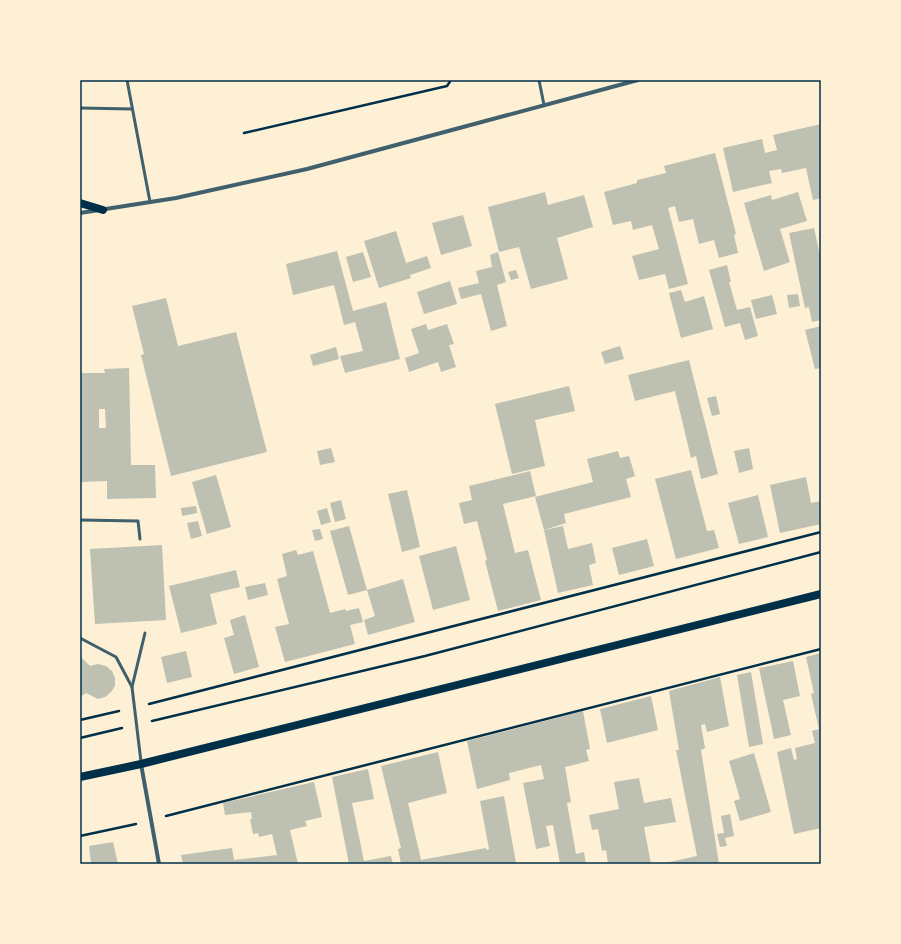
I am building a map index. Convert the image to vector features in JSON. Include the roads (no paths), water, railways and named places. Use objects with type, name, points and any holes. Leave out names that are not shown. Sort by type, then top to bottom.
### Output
[{"type":"main road","points":[[80,203],[103,210]]},
{"type":"main road","points":[[80,777],[141,764],[821,594]]},
{"type":"street","points":[[80,212],[103,210],[176,198],[307,169],[638,80]]},
{"type":"street","points":[[141,764],[159,864]]},
{"type":"lane","points":[[127,80],[150,202]]},
{"type":"lane","points":[[539,80],[544,105]]},
{"type":"lane","points":[[80,108],[132,109]]},
{"type":"lane","points":[[80,520],[138,521],[140,539]]},
{"type":"lane","points":[[141,764],[133,708],[132,687],[145,633]]},
{"type":"lane","points":[[80,638],[116,657],[132,687]]}]
